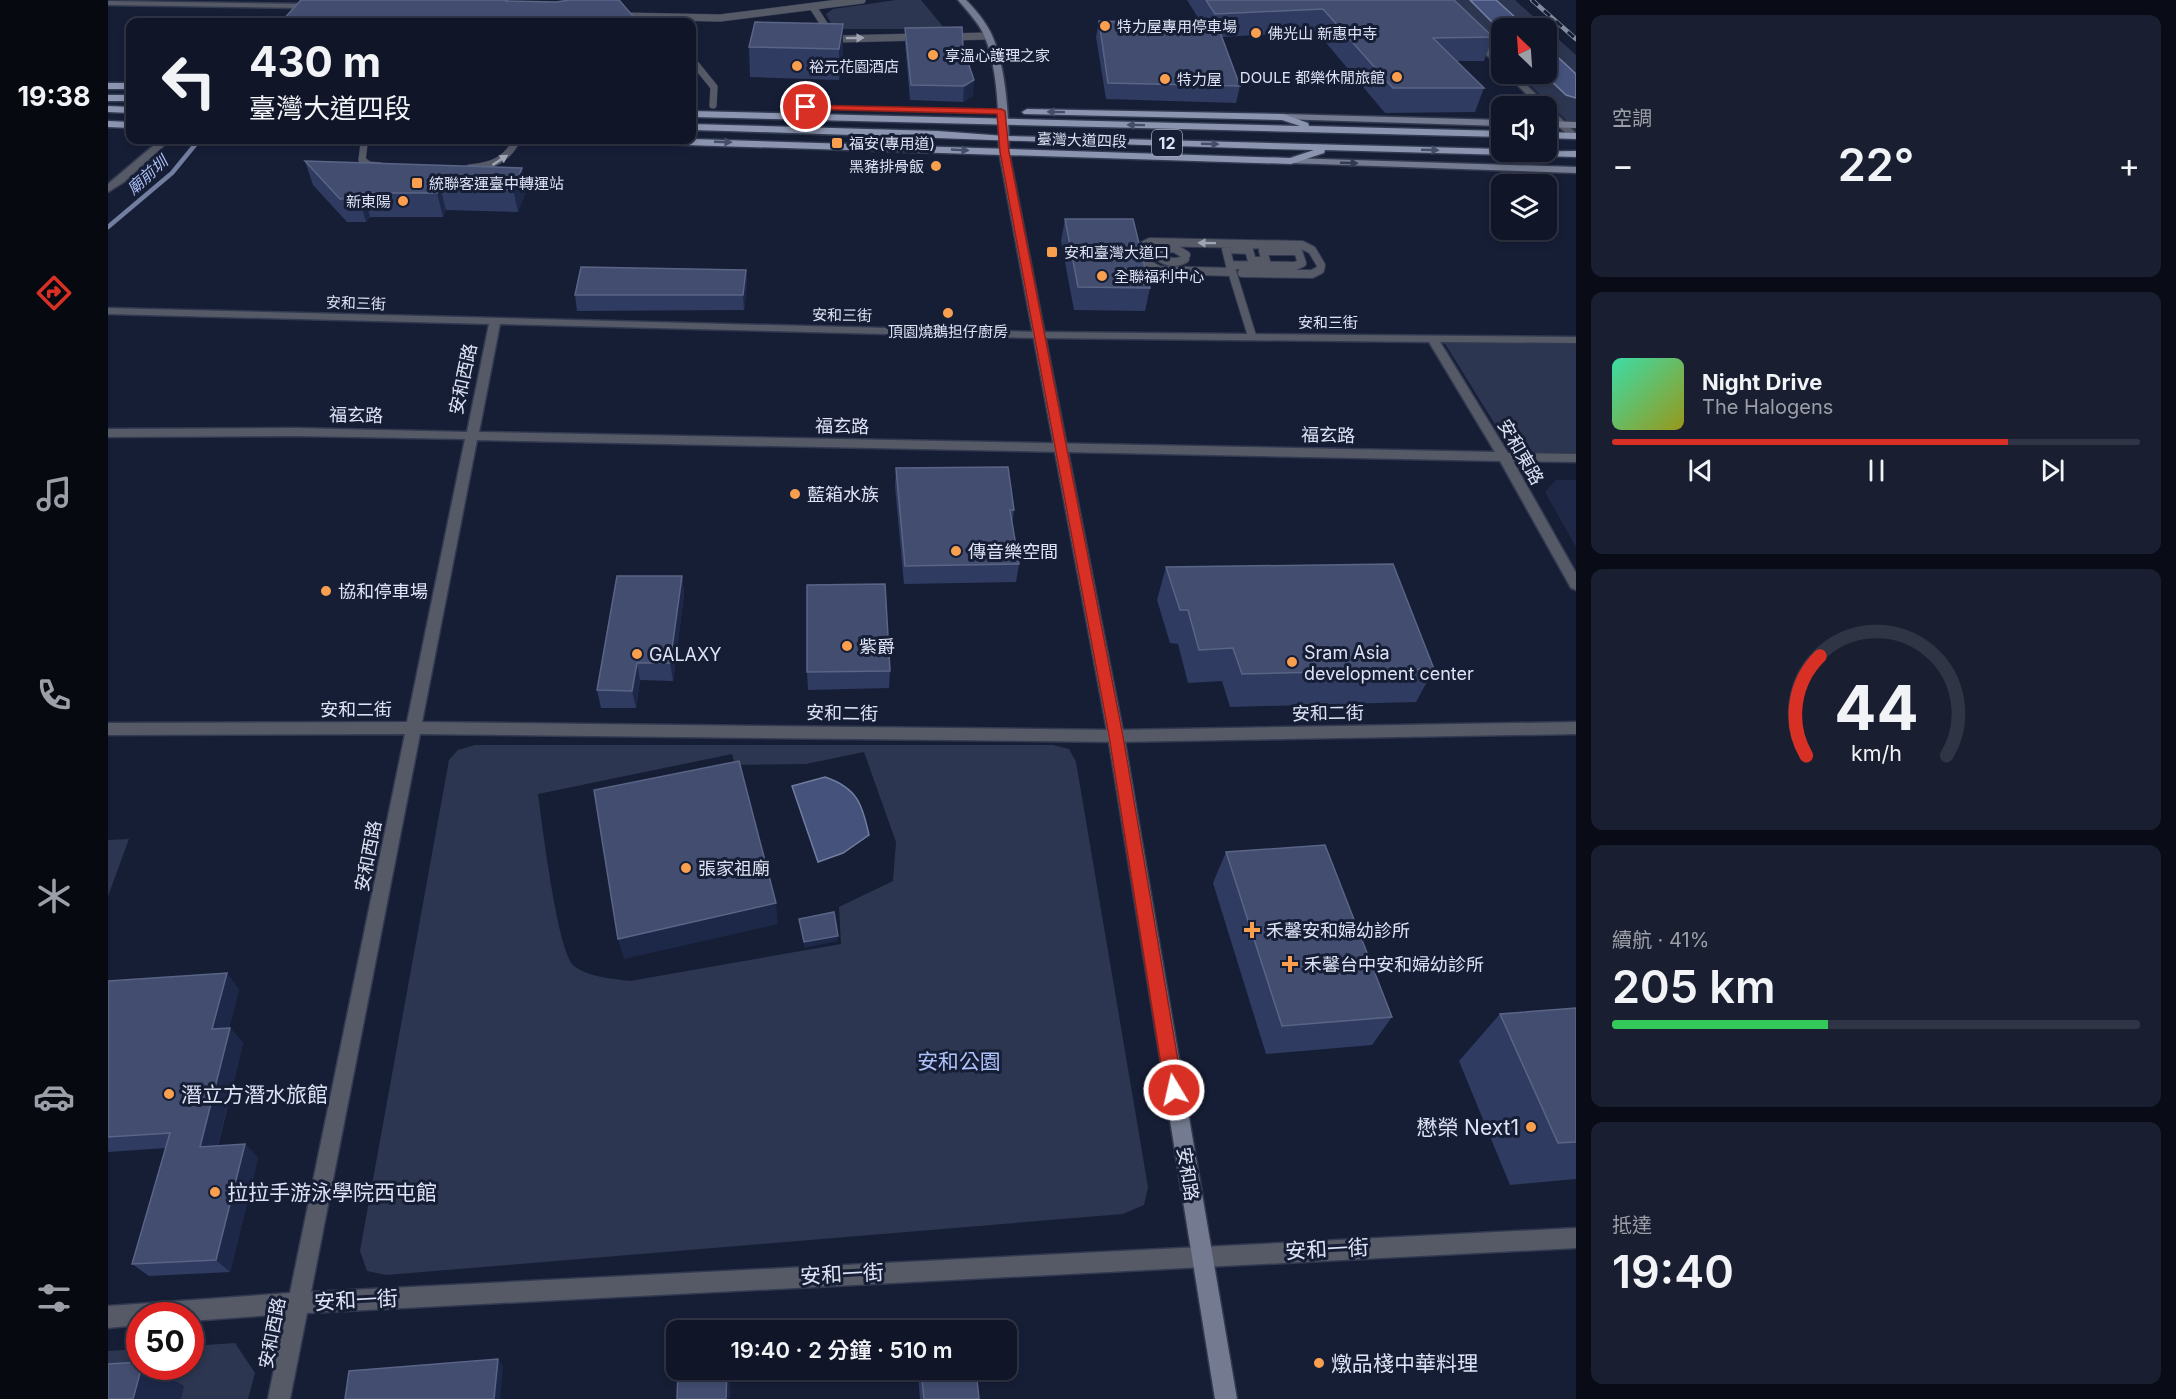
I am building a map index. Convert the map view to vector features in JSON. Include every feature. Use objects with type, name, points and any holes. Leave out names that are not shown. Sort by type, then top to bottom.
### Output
[{"type":"main road","name":"安和路","points":[[963,0],[975,14],[988,36],[1002,116],[1004,152],[1116,736],[1226,1399]]},
{"type":"main road","points":[[108,86],[126,86]]},
{"type":"main road","points":[[108,98],[126,98]]},
{"type":"main road","name":"臺灣大道四段","points":[[696,105],[1320,130],[1491,134]]},
{"type":"main road","points":[[108,109],[126,110]]},
{"type":"main road","name":"臺灣大道四段","points":[[696,114],[1282,117],[1491,123]]},
{"type":"main road","points":[[1282,117],[1320,130]]},
{"type":"main road","points":[[108,124],[126,125]]},
{"type":"main road","points":[[1557,124],[1576,125]]},
{"type":"main road","name":"臺灣大道四段","points":[[696,127],[938,134],[1005,139],[1576,154]]},
{"type":"main road","points":[[1557,135],[1575,136]]},
{"type":"main road","name":"臺灣大道四段","points":[[696,142],[1576,170]]},
{"type":"main road","points":[[1290,161],[1329,148]]},
{"type":"street","points":[[108,3],[309,7]]},
{"type":"street","points":[[1467,33],[1491,56]]},
{"type":"street","points":[[1520,84],[1533,96]]},
{"type":"street","points":[[1557,119],[1575,136]]},
{"type":"street","points":[[108,189],[161,144]]},
{"type":"street","name":"安和三街","points":[[108,311],[1040,335],[1576,340]]},
{"type":"street","name":"安和西路","points":[[279,1399],[495,321]]},
{"type":"street","name":"安和東路","points":[[1432,338],[1504,456],[1576,585]]},
{"type":"street","name":"福玄路","points":[[108,434],[266,432],[471,435],[1576,458]]},
{"type":"street","name":"安和二街","points":[[108,729],[414,728],[1116,736],[1576,728]]},
{"type":"street","name":"安和一街","points":[[108,1317],[297,1303],[1201,1255],[1576,1238]]},
{"type":"lane","points":[[616,16],[720,18],[862,0]]},
{"type":"lane","points":[[813,7],[829,32],[838,39],[930,37]]},
{"type":"lane","points":[[942,37],[988,36]]},
{"type":"lane","points":[[696,65],[714,87],[713,105]]},
{"type":"lane","points":[[364,144],[362,160],[375,166],[392,166]]},
{"type":"lane","points":[[462,168],[495,165],[508,155],[515,144]]},
{"type":"lane","points":[[1242,273],[1312,274],[1320,270],[1321,265],[1312,250],[1302,245],[1149,242],[1142,246],[1146,263],[1159,270],[1231,268],[1295,266],[1302,263],[1298,251],[1263,250],[1266,261],[1252,261],[1249,250],[1226,249],[1231,268],[1251,336]]},
{"type":"shaded area","points":[[1470,0],[1496,0],[1516,18],[1491,18],[1491,21]]},
{"type":"shaded area","points":[[1557,56],[1576,74],[1576,98],[1566,95],[1554,84],[1557,84]]},
{"type":"shaded area","points":[[1556,480],[1576,480],[1576,547],[1545,492]]},
{"type":"shaded area","points":[[825,777],[844,786],[856,798],[864,814],[869,835],[843,853],[818,862],[792,786]]},
{"type":"green space","points":[[896,0],[921,0],[945,29],[834,29],[826,14],[833,9]]},
{"type":"green space","points":[[1445,0],[1515,0],[1535,18],[1491,18],[1491,46]]},
{"type":"green space","points":[[1557,38],[1576,55],[1576,124],[1570,124],[1557,111],[1557,96],[1541,96],[1529,84],[1557,84]]},
{"type":"green space","points":[[1444,342],[1576,344],[1576,453],[1512,452]]},
{"type":"green space","name":"安和公園","points":[[475,745],[1053,745],[1069,749],[1076,762],[1148,1187],[1144,1205],[1123,1214],[386,1275],[367,1271],[360,1251],[449,760],[458,750]],"holes":[[[864,752],[896,842],[893,881],[839,907],[841,944],[630,981],[585,972],[573,965],[567,954],[551,884],[538,794],[732,754],[735,765],[806,764]]]},
{"type":"green space","points":[[129,839],[108,896],[108,840]]},
{"type":"green space","points":[[235,1343],[255,1373],[248,1399],[108,1399],[108,1351],[126,1350],[126,1380],[204,1380],[204,1345]]},
{"type":"building","points":[[301,0],[556,2],[619,0],[635,18],[285,18]]},
{"type":"building","points":[[1206,0],[1454,0],[1491,37],[1433,38],[1484,88],[1393,88],[1323,9],[1215,14]]},
{"type":"building","name":"特力屋","points":[[1099,21],[1217,24],[1240,86],[1108,83]]},
{"type":"building","points":[[755,22],[843,24],[839,49],[749,47]]},
{"type":"building","points":[[962,27],[963,48],[974,80],[964,86],[911,85],[905,28]]},
{"type":"building","points":[[305,161],[522,168],[513,189],[440,186],[437,193],[363,193],[359,198],[340,199]]},
{"type":"building","points":[[1065,219],[1133,219],[1150,288],[1078,287]]},
{"type":"building","points":[[581,267],[746,270],[743,295],[575,295]]},
{"type":"building","points":[[1008,467],[1014,510],[1010,510],[1019,564],[905,566],[896,468]]},
{"type":"building","points":[[1393,564],[1434,669],[1242,674],[1233,648],[1199,650],[1188,610],[1180,610],[1166,567]]},
{"type":"building","points":[[617,576],[682,576],[670,663],[637,663],[632,691],[597,690]]},
{"type":"building","name":"紫爵","points":[[885,584],[890,671],[807,672],[807,585]]},
{"type":"building","name":"張家祖廟","points":[[739,761],[776,903],[618,939],[594,790]]},
{"type":"building","name":"禾馨台中安和婦幼診所","points":[[1325,845],[1392,1017],[1282,1026],[1226,852]]},
{"type":"building","points":[[834,912],[838,936],[804,942],[799,919]]},
{"type":"building","points":[[227,973],[212,1029],[230,1028],[200,1147],[245,1144],[216,1260],[132,1264],[170,1133],[108,1137],[108,981]]},
{"type":"building","points":[[1576,1008],[1576,1142],[1558,1143],[1500,1014]]},
{"type":"building","points":[[498,1359],[494,1399],[345,1399],[349,1371]]},
{"type":"building","points":[[126,1363],[126,1380],[138,1380],[133,1399],[108,1399],[108,1364]]},
{"type":"building","points":[[678,1380],[727,1380],[726,1399],[677,1399]]},
{"type":"building","points":[[922,1380],[977,1380],[979,1399],[924,1399]]},
{"type":"waterway","name":"廟前圳","points":[[108,227],[172,173],[196,144]]},
{"type":"railway","points":[[1532,0],[1576,39]]},
{"type":"place","name":"特力屋專用停車場","points":[[1105,26]]},
{"type":"place","name":"佛光山 新惠中寺","points":[[1256,33]]},
{"type":"place","name":"享溫心護理之家","points":[[933,55]]},
{"type":"place","name":"裕元花園酒店","points":[[797,66]]},
{"type":"place","name":"DOULE 都樂休閒旅館","points":[[1397,77]]},
{"type":"place","name":"特力屋","points":[[1165,79]]},
{"type":"place","name":"福安(專用道)","points":[[837,143]]},
{"type":"place","name":"黑豬排骨飯","points":[[936,166]]},
{"type":"place","name":"統聯客運臺中轉運站","points":[[417,183]]},
{"type":"place","name":"新東陽","points":[[403,201]]},
{"type":"place","name":"安和臺灣大道口","points":[[1052,252]]},
{"type":"place","name":"全聯福利中心","points":[[1102,276]]},
{"type":"place","name":"頂園燒鵝担仔廚房","points":[[948,313]]},
{"type":"place","name":"藍箱水族","points":[[795,494]]},
{"type":"place","name":"傳音樂空間","points":[[956,551]]},
{"type":"place","name":"協和停車場","points":[[326,591]]},
{"type":"place","name":"紫爵","points":[[847,646]]},
{"type":"place","name":"GALAXY","points":[[637,654]]},
{"type":"place","name":"Sram Asia development center","points":[[1292,662]]},
{"type":"place","name":"張家祖廟","points":[[686,868]]},
{"type":"place","name":"禾馨安和婦幼診所","points":[[1252,930]]},
{"type":"place","name":"禾馨台中安和婦幼診所","points":[[1290,964]]},
{"type":"place","name":"潛立方潛水旅館","points":[[169,1094]]},
{"type":"place","name":"懋榮 Next1","points":[[1531,1127]]},
{"type":"place","name":"拉拉手游泳學院西屯館","points":[[215,1192]]},
{"type":"place","name":"燉品棧中華料理","points":[[1319,1363]]},
{"type":"route","points":[[806,107],[1001,111],[1005,139],[1004,152],[1116,736],[1174,1090]]}]
